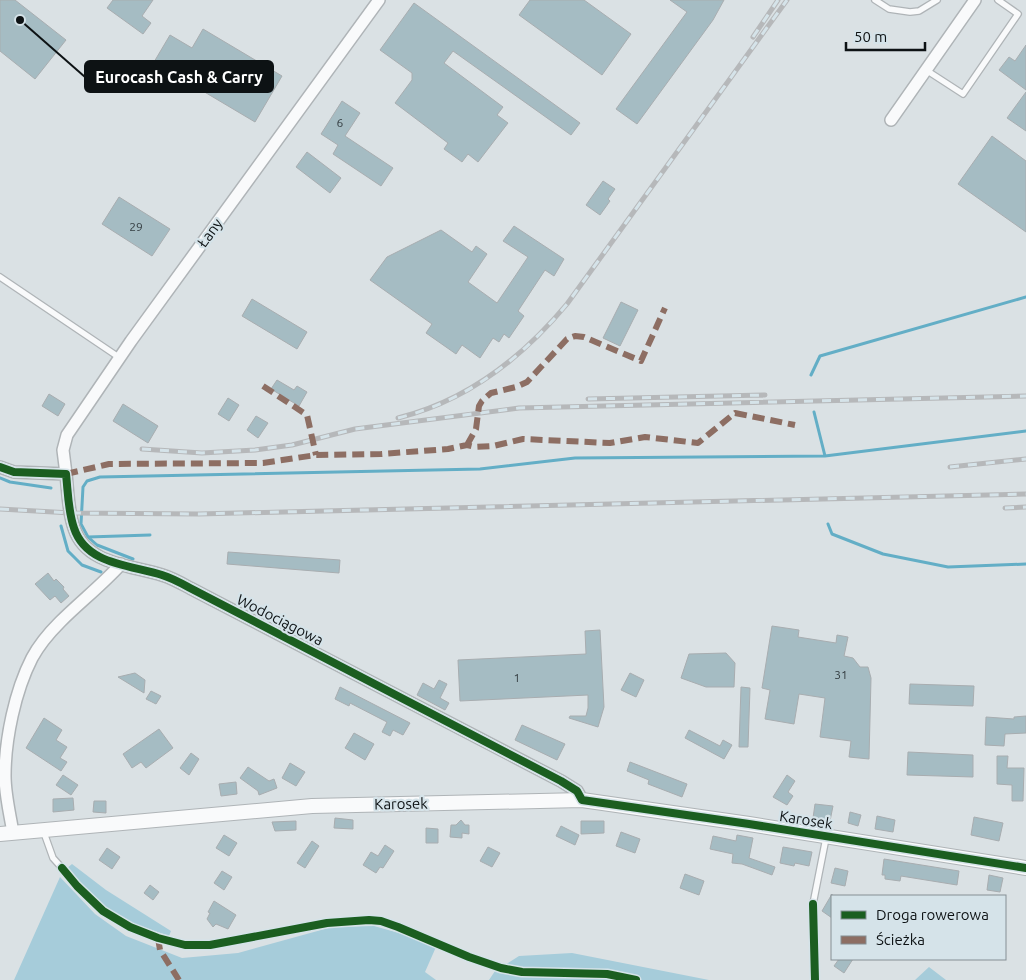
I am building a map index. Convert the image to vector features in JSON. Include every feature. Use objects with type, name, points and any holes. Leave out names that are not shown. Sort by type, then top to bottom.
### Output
[{"type":"street","name":"Łany","points":[[66,474],[63,450],[67,435],[120,358],[379,0]]},
{"type":"street","points":[[891,120],[975,0]]},
{"type":"street","points":[[0,467],[14,472],[66,474]]},
{"type":"street","name":"Wodociągowa","points":[[66,474],[74,530],[86,548],[96,555],[108,561],[165,575],[561,781],[577,791],[582,800]]},
{"type":"street","name":"Karosek","points":[[121,564],[111,576],[60,622],[33,656],[24,676],[16,704],[6,755],[6,833],[312,806],[582,800],[1026,868]]},
{"type":"lane","points":[[875,0],[888,9],[910,12],[919,11],[937,0]]},
{"type":"lane","points":[[926,70],[963,94],[1018,14],[998,0]]},
{"type":"lane","points":[[0,277],[120,358]]},
{"type":"lane","points":[[43,830],[53,858],[62,868]]},
{"type":"lane","points":[[813,904],[826,837]]},
{"type":"shaded area","points":[[72,864],[106,890],[171,931],[169,936],[132,923],[109,911],[66,869]]},
{"type":"shaded area","points":[[60,877],[95,914],[126,936],[182,958],[238,953],[332,927],[374,926],[406,935],[436,947],[425,972],[436,980],[14,980]]},
{"type":"shaded area","points":[[572,953],[709,980],[489,980],[495,971],[519,956]]},
{"type":"shaded area","points":[[929,967],[946,980],[915,980]]},
{"type":"building","points":[[0,0],[15,0],[66,40],[35,79],[0,51]]},
{"type":"building","points":[[113,0],[153,0],[142,16],[151,23],[143,34],[107,8]]},
{"type":"building","points":[[530,0],[584,0],[631,34],[602,75],[519,15]]},
{"type":"building","points":[[670,0],[724,0],[713,20],[637,124],[616,109],[687,12]]},
{"type":"building","points":[[414,3],[580,123],[571,135],[453,51],[444,63],[503,107],[497,115],[508,123],[478,162],[468,154],[462,162],[444,149],[448,143],[395,103],[412,80],[412,73],[380,50]]},
{"type":"building","points":[[203,29],[282,76],[255,122],[154,62],[170,35],[192,48]]},
{"type":"building","points":[[1026,45],[1026,90],[999,70],[1009,57],[1015,61]]},
{"type":"building","points":[[1026,92],[1026,131],[1007,118]]},
{"type":"building","points":[[342,101],[360,113],[345,136],[393,168],[381,186],[333,154],[338,145],[321,134]]},
{"type":"building","points":[[992,136],[1026,161],[1026,232],[958,184]]},
{"type":"building","points":[[307,152],[341,178],[330,193],[296,167]]},
{"type":"building","points":[[603,181],[615,189],[608,199],[610,201],[600,215],[586,205]]},
{"type":"building","points":[[119,197],[170,229],[152,256],[102,224]]},
{"type":"building","points":[[514,226],[564,259],[554,276],[545,270],[518,311],[524,316],[509,338],[504,334],[499,342],[493,338],[480,358],[462,345],[456,354],[426,333],[432,324],[370,280],[387,257],[441,230],[472,252],[476,246],[487,254],[468,282],[497,303],[528,257],[503,241]]},
{"type":"building","points":[[252,299],[307,332],[297,349],[242,316]]},
{"type":"building","points":[[621,302],[638,310],[620,346],[603,338]]},
{"type":"building","points":[[277,380],[294,390],[297,386],[307,392],[299,406],[271,389]]},
{"type":"building","points":[[49,394],[65,404],[58,416],[42,406]]},
{"type":"building","points":[[228,398],[239,405],[229,421],[218,414]]},
{"type":"building","points":[[123,404],[158,426],[148,443],[113,421]]},
{"type":"building","points":[[256,416],[268,423],[258,438],[247,430]]},
{"type":"building","points":[[228,552],[340,560],[339,573],[227,564]]},
{"type":"building","points":[[48,573],[54,581],[56,579],[64,587],[63,589],[69,596],[61,603],[55,596],[50,600],[35,584]]},
{"type":"building","points":[[772,626],[799,630],[798,637],[836,643],[837,635],[848,637],[844,656],[853,658],[860,667],[868,667],[871,678],[869,759],[849,757],[851,741],[820,737],[825,698],[799,694],[794,724],[765,719],[770,690],[762,688]]},
{"type":"building","points":[[600,630],[604,707],[598,727],[569,718],[570,716],[586,716],[588,695],[460,701],[458,660],[586,654],[585,631]]},
{"type":"building","points":[[726,653],[735,663],[734,687],[706,687],[681,678],[689,654]]},
{"type":"building","points":[[135,673],[145,680],[144,693],[118,677]]},
{"type":"building","points":[[630,673],[644,680],[636,697],[621,690]]},
{"type":"building","points":[[439,680],[447,684],[440,698],[449,703],[445,710],[417,695],[423,683],[434,689]]},
{"type":"building","points":[[910,684],[974,686],[973,706],[909,704]]},
{"type":"building","points":[[340,687],[410,723],[403,735],[393,730],[390,736],[382,732],[387,722],[350,703],[349,706],[335,699]]},
{"type":"building","points":[[741,687],[750,688],[748,747],[739,747]]},
{"type":"building","points":[[151,691],[161,696],[156,704],[146,699]]},
{"type":"building","points":[[1026,716],[1026,733],[1005,734],[1004,746],[985,745],[986,717],[1014,719],[1014,717]]},
{"type":"building","points":[[44,718],[62,730],[56,740],[67,747],[60,758],[67,762],[61,771],[26,748]]},
{"type":"building","points":[[522,725],[565,744],[557,760],[515,740]]},
{"type":"building","points":[[159,729],[173,748],[146,768],[141,762],[132,768],[123,754]]},
{"type":"building","points":[[689,730],[720,746],[723,740],[732,745],[724,759],[685,738]]},
{"type":"building","points":[[354,733],[374,744],[365,760],[345,748]]},
{"type":"building","points":[[908,752],[973,755],[973,777],[907,775]]},
{"type":"building","points":[[191,753],[199,759],[189,775],[180,768]]},
{"type":"building","points":[[997,756],[1008,756],[1007,768],[1024,768],[1023,801],[1012,801],[1012,785],[997,784]]},
{"type":"building","points":[[630,762],[687,784],[682,797],[648,784],[649,780],[627,771]]},
{"type":"building","points":[[290,763],[305,772],[296,786],[282,778]]},
{"type":"building","points":[[248,767],[269,781],[274,779],[277,788],[259,795],[258,791],[240,778]]},
{"type":"building","points":[[63,775],[78,785],[71,795],[56,785]]},
{"type":"building","points":[[787,775],[795,781],[788,792],[793,796],[787,805],[773,797]]},
{"type":"building","points":[[236,782],[237,794],[221,796],[219,784]]},
{"type":"building","points":[[73,798],[74,810],[53,812],[53,799]]},
{"type":"building","points":[[94,801],[106,801],[106,813],[93,812]]},
{"type":"building","points":[[815,804],[833,806],[830,821],[813,818]]},
{"type":"building","points":[[850,812],[861,815],[858,826],[848,823]]},
{"type":"building","points":[[877,816],[895,820],[893,832],[875,829]]},
{"type":"building","points":[[974,817],[1003,823],[999,841],[971,835]]},
{"type":"building","points":[[335,818],[353,820],[353,829],[334,828]]},
{"type":"building","points":[[461,820],[465,825],[469,825],[469,834],[462,833],[462,838],[450,837],[451,825],[456,825]]},
{"type":"building","points":[[296,821],[296,830],[275,831],[272,822]]},
{"type":"building","points":[[581,821],[604,821],[604,833],[581,834]]},
{"type":"building","points":[[561,826],[579,835],[575,845],[556,836]]},
{"type":"building","points":[[426,828],[438,829],[438,843],[426,843]]},
{"type":"building","points":[[621,832],[640,839],[635,853],[616,846]]},
{"type":"building","points":[[224,835],[237,843],[229,856],[216,848]]},
{"type":"building","points":[[737,835],[753,838],[749,858],[775,867],[772,875],[742,864],[732,863],[733,854],[710,849],[713,836],[736,841]]},
{"type":"building","points":[[312,841],[319,846],[305,868],[297,863]]},
{"type":"building","points":[[385,845],[394,851],[383,868],[380,867],[376,873],[363,865],[371,852],[378,856]]},
{"type":"building","points":[[488,847],[500,853],[492,867],[480,861]]},
{"type":"building","points":[[783,847],[812,852],[809,866],[795,863],[794,866],[780,863]]},
{"type":"building","points":[[107,848],[120,857],[112,869],[99,860]]},
{"type":"building","points":[[884,859],[959,871],[957,885],[901,876],[900,881],[885,879],[885,875],[882,875]]},
{"type":"building","points":[[835,868],[848,871],[845,886],[831,883]]},
{"type":"building","points":[[222,871],[232,877],[224,890],[214,883]]},
{"type":"building","points":[[685,874],[704,881],[699,895],[680,888]]},
{"type":"building","points":[[989,875],[1003,878],[1000,892],[987,890]]},
{"type":"building","points":[[150,885],[159,892],[153,900],[144,893]]},
{"type":"building","points":[[831,896],[831,917],[822,911]]},
{"type":"building","points":[[214,901],[236,915],[228,929],[216,924],[213,927],[207,919],[210,913],[208,912]]},
{"type":"building","points":[[838,960],[852,960],[844,973],[834,966]]},
{"type":"waterway","points":[[811,375],[820,356],[1026,297]]},
{"type":"waterway","points":[[814,412],[825,456]]},
{"type":"waterway","points":[[133,559],[97,545],[88,537],[81,524],[83,487],[87,481],[100,477],[480,469],[575,458],[825,456],[1026,431]]},
{"type":"waterway","points":[[0,478],[10,482],[51,488]]},
{"type":"waterway","points":[[828,524],[832,534],[883,554],[948,567],[1026,564]]},
{"type":"waterway","points":[[61,526],[68,551],[82,565],[101,572]]},
{"type":"waterway","points":[[88,537],[150,535]]},
{"type":"railway","points":[[753,37],[778,0]]},
{"type":"railway","points":[[398,418],[447,401],[470,389],[512,359],[550,324],[567,304],[787,0]]},
{"type":"railway","points":[[588,399],[765,395]]},
{"type":"railway","points":[[142,449],[202,453],[255,450],[292,445],[355,429],[519,408],[1026,396]]},
{"type":"railway","points":[[950,467],[1026,459]]},
{"type":"railway","points":[[0,509],[71,513],[199,514],[1026,494]]},
{"type":"railway","points":[[1005,508],[1026,507]]},
{"type":"marked path","points":[[467,445],[476,429],[479,406],[482,401],[491,393],[516,387],[527,382],[567,339],[575,336],[584,337],[641,361],[665,308]]},
{"type":"marked path","points":[[263,386],[307,415],[316,455]]},
{"type":"marked path","points":[[66,474],[109,464],[263,463],[316,455],[381,454],[448,449],[467,445],[475,447],[493,446],[523,439],[610,443],[645,437],[698,443],[735,413],[795,425]]},
{"type":"marked path","points":[[158,938],[160,950],[179,980]]},
{"type":"cycle path","points":[[0,467],[14,472],[66,474],[72,522],[80,540],[88,550],[111,562],[162,575],[180,582],[561,781],[577,791],[582,800],[749,824],[1026,868]]},
{"type":"cycle path","points":[[62,868],[77,886],[103,911],[130,927],[158,938],[185,945],[210,945],[327,923],[369,920],[381,921],[398,927],[469,957],[501,968],[522,972],[607,974],[636,980]]},
{"type":"cycle path","points":[[813,904],[815,980]]},
{"type":"place","name":"Eurocash Cash & Carry","points":[[20,20]]}]
